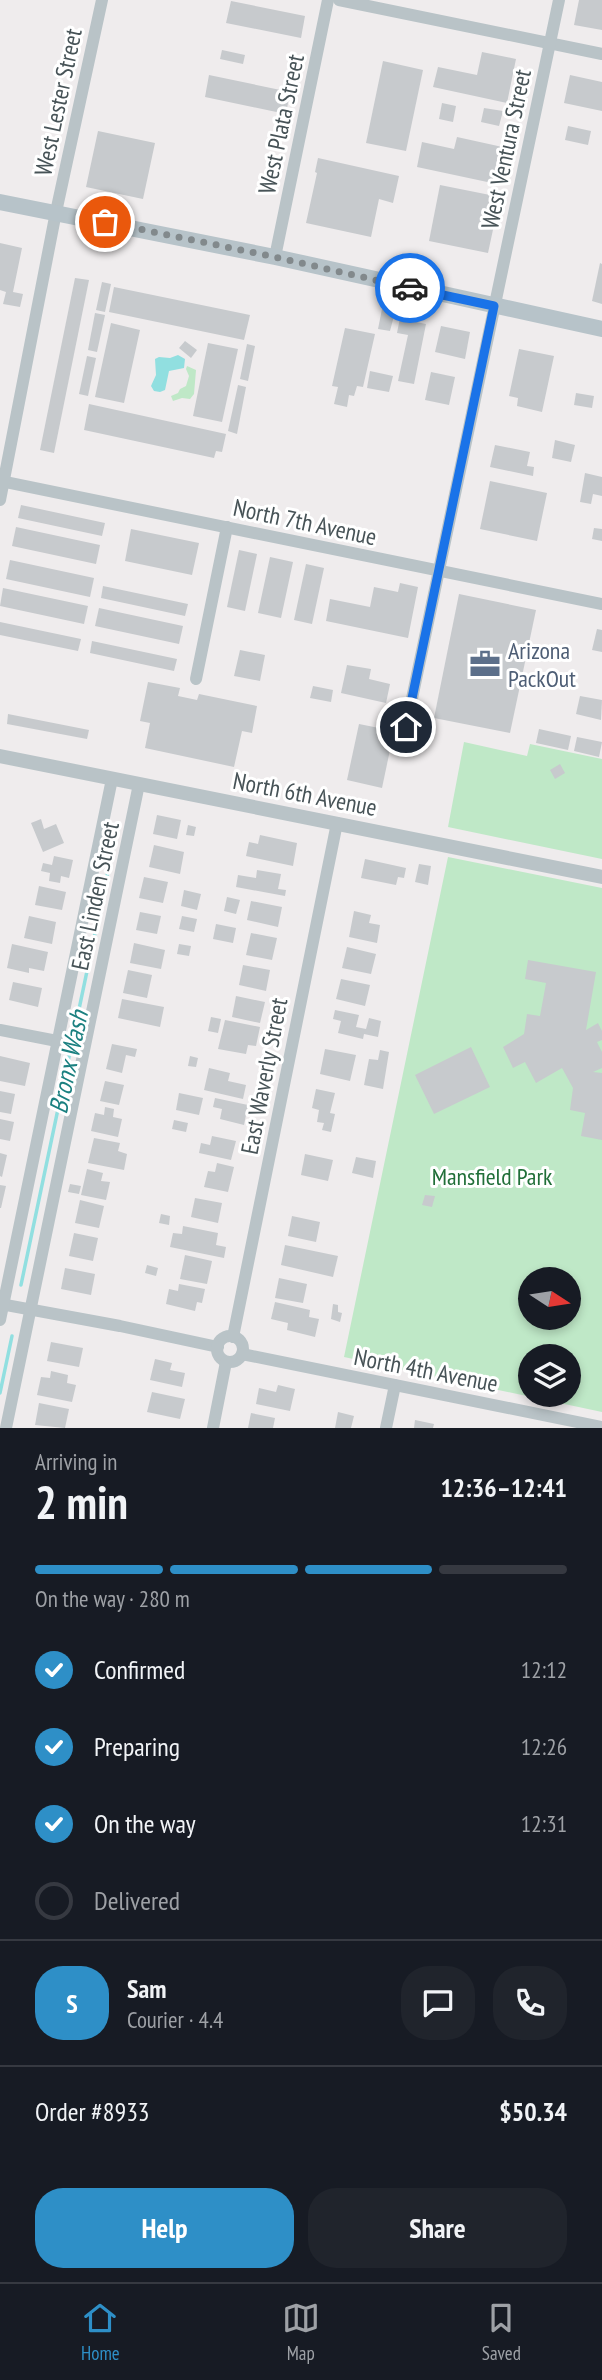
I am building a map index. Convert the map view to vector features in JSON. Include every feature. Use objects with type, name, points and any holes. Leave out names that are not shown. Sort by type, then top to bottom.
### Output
[{"type":"main road","points":[[0,201],[275,257],[602,329]]},
{"type":"street","name":"West Lester Street","points":[[0,500],[56,212],[102,0]]},
{"type":"street","name":"West Plata Street","points":[[275,257],[328,0]]},
{"type":"street","points":[[338,0],[602,54]]},
{"type":"street","name":"West Ventura Street","points":[[406,727],[559,0]]},
{"type":"street","name":"North 7th Avenue","points":[[2,481],[602,604]]},
{"type":"street","points":[[197,679],[227,527]]},
{"type":"street","name":"North 6th Avenue","points":[[0,756],[602,877]]},
{"type":"street","name":"East Linden Street","points":[[0,1320],[112,779]]},
{"type":"street","name":"East Linden Street","points":[[6,1428],[139,784]]},
{"type":"street","name":"East Waverly Street","points":[[233,1337],[337,823]]},
{"type":"street","points":[[0,1030],[57,1041]]},
{"type":"street","points":[[2,1304],[218,1347]]},
{"type":"street","points":[[233,1337],[242,1344],[242,1354],[234,1362],[226,1362],[220,1356],[218,1347],[224,1338],[233,1337]]},
{"type":"street","name":"North 4th Avenue","points":[[242,1354],[602,1427]]},
{"type":"street","points":[[213,1428],[226,1362]]},
{"type":"street","points":[[386,1428],[395,1385]]},
{"type":"green space","points":[[187,366],[196,370],[194,394],[190,399],[173,401],[171,396],[186,386],[189,376]]},
{"type":"green space","points":[[464,742],[527,756],[530,744],[602,759],[602,859],[448,827]]},
{"type":"green space","name":"Mansfield Park","points":[[448,857],[602,888],[602,1412],[579,1407],[581,1407],[581,1344],[518,1344],[518,1394],[344,1357]]},
{"type":"water","points":[[178,355],[185,359],[184,368],[169,371],[165,390],[154,391],[151,386],[156,375],[155,359]]},
{"type":"building","points":[[579,0],[602,0],[602,30],[574,25]]},
{"type":"building","points":[[231,1],[305,16],[301,38],[226,23]]},
{"type":"building","points":[[222,50],[245,55],[243,64],[220,59]]},
{"type":"building","points":[[482,52],[516,59],[507,103],[433,87],[438,67],[477,75]]},
{"type":"building","points":[[383,61],[423,70],[406,151],[366,143]]},
{"type":"building","points":[[209,75],[290,92],[286,114],[205,97]]},
{"type":"building","points":[[570,75],[602,82],[602,111],[564,103]]},
{"type":"building","points":[[442,103],[456,106],[453,122],[439,119]]},
{"type":"building","points":[[484,108],[503,111],[499,126],[481,122]]},
{"type":"building","points":[[568,126],[591,131],[588,145],[565,140]]},
{"type":"building","points":[[98,131],[155,143],[143,199],[86,187]]},
{"type":"building","points":[[457,137],[507,148],[505,158],[498,156],[492,183],[417,167],[422,142],[454,149]]},
{"type":"building","points":[[318,158],[399,176],[393,203],[379,199],[371,237],[306,223]]},
{"type":"building","points":[[440,185],[500,197],[488,253],[429,241]]},
{"type":"building","points":[[0,243],[22,248],[13,292],[23,294],[20,307],[3,304],[6,292],[0,290]]},
{"type":"building","points":[[600,263],[602,264],[602,304],[592,301]]},
{"type":"building","points":[[75,278],[89,280],[54,453],[40,450]]},
{"type":"building","points":[[102,282],[111,284],[105,312],[96,310]]},
{"type":"building","points":[[114,287],[250,315],[244,340],[109,312]]},
{"type":"building","points":[[382,309],[395,312],[390,331],[378,329]]},
{"type":"building","points":[[95,313],[105,315],[97,352],[88,350]]},
{"type":"building","points":[[401,313],[412,315],[411,321],[426,324],[414,384],[398,381],[408,335],[397,333]]},
{"type":"building","points":[[111,323],[140,330],[124,403],[95,397]]},
{"type":"building","points":[[441,326],[470,332],[465,359],[435,352]]},
{"type":"building","points":[[345,328],[375,334],[363,387],[357,386],[354,396],[349,395],[347,407],[334,404],[338,387],[332,386]]},
{"type":"building","points":[[185,341],[197,350],[191,358],[179,348]]},
{"type":"building","points":[[208,343],[238,349],[222,422],[193,416]]},
{"type":"building","points":[[247,344],[255,346],[248,381],[240,379]]},
{"type":"building","points":[[519,349],[554,356],[542,412],[517,406],[518,398],[509,396]]},
{"type":"building","points":[[87,356],[96,358],[88,396],[79,394]]},
{"type":"building","points":[[370,371],[393,376],[389,392],[367,388]]},
{"type":"building","points":[[431,372],[455,377],[449,405],[425,400]]},
{"type":"building","points":[[238,385],[246,387],[237,434],[228,431]]},
{"type":"building","points":[[576,393],[594,396],[592,408],[574,405]]},
{"type":"building","points":[[89,404],[226,434],[222,452],[216,451],[214,458],[84,430]]},
{"type":"building","points":[[555,440],[575,445],[571,462],[552,458]]},
{"type":"building","points":[[495,445],[530,452],[527,466],[534,467],[533,476],[490,467]]},
{"type":"building","points":[[585,473],[602,477],[602,496],[593,494],[591,504],[580,502]]},
{"type":"building","points":[[490,481],[547,493],[537,541],[480,529]]},
{"type":"building","points":[[21,505],[105,523],[102,536],[18,518]]},
{"type":"building","points":[[16,527],[100,545],[96,564],[12,546]]},
{"type":"building","points":[[594,528],[602,529],[602,541],[592,539]]},
{"type":"building","points":[[131,529],[199,543],[192,575],[125,561]]},
{"type":"building","points":[[239,550],[257,554],[245,611],[227,607]]},
{"type":"building","points":[[270,557],[293,562],[281,618],[258,613]]},
{"type":"building","points":[[10,560],[94,578],[90,597],[6,579]]},
{"type":"building","points":[[306,564],[324,568],[312,624],[294,620]]},
{"type":"building","points":[[400,583],[418,587],[408,638],[326,621],[330,599],[370,607],[374,587],[398,592]]},
{"type":"building","points":[[103,586],[188,604],[185,616],[101,598]]},
{"type":"building","points":[[3,588],[88,606],[84,624],[0,606]]},
{"type":"building","name":"Arizona PackOut","points":[[459,594],[536,610],[510,733],[434,718]]},
{"type":"building","points":[[99,608],[183,626],[179,644],[95,626]]},
{"type":"building","points":[[0,622],[81,639],[78,651],[0,635]]},
{"type":"building","points":[[597,629],[602,630],[602,652],[592,650]]},
{"type":"building","points":[[92,641],[177,659],[174,671],[90,653]]},
{"type":"building","points":[[240,650],[265,655],[260,681],[234,676]]},
{"type":"building","points":[[347,665],[371,669],[369,679],[390,684],[386,703],[341,693]]},
{"type":"building","points":[[148,682],[180,688],[178,696],[197,700],[199,694],[257,706],[252,733],[242,731],[234,767],[145,748],[150,723],[140,721]]},
{"type":"building","points":[[313,686],[333,690],[331,702],[310,698]]},
{"type":"building","points":[[580,696],[602,700],[601,720],[576,714]]},
{"type":"building","points":[[8,714],[89,730],[87,739],[7,724]]},
{"type":"building","points":[[359,724],[394,731],[382,788],[347,780]]},
{"type":"building","points":[[539,729],[571,736],[568,750],[536,743]]},
{"type":"building","points":[[577,737],[602,742],[599,757],[574,751]]},
{"type":"building","points":[[560,764],[565,773],[555,779],[550,770]]},
{"type":"building","points":[[157,815],[181,820],[177,839],[153,834]]},
{"type":"building","points":[[41,819],[44,829],[56,824],[64,843],[43,852],[31,823]]},
{"type":"building","points":[[188,825],[196,827],[194,836],[186,835]]},
{"type":"building","points":[[260,835],[297,843],[293,866],[246,856],[249,842],[258,844]]},
{"type":"building","points":[[154,845],[184,852],[180,874],[149,867]]},
{"type":"building","points":[[54,856],[73,860],[69,878],[61,876],[60,883],[49,881],[50,873],[41,871],[43,863],[52,865]]},
{"type":"building","points":[[365,859],[406,868],[404,878],[398,877],[396,885],[361,878]]},
{"type":"building","points":[[419,864],[431,866],[428,885],[415,882]]},
{"type":"building","points":[[257,870],[281,874],[278,889],[286,890],[285,896],[236,887],[238,875],[256,878]]},
{"type":"building","points":[[144,877],[168,882],[163,903],[139,898]]},
{"type":"building","points":[[39,886],[66,892],[62,910],[35,905]]},
{"type":"building","points":[[184,890],[201,894],[197,910],[181,906]]},
{"type":"building","points":[[227,897],[240,900],[236,914],[224,911]]},
{"type":"building","points":[[251,901],[282,907],[278,927],[247,920]]},
{"type":"building","points":[[354,911],[371,915],[369,923],[380,925],[377,943],[349,937]]},
{"type":"building","points":[[140,912],[161,916],[157,934],[136,930]]},
{"type":"building","points":[[29,916],[56,922],[52,944],[24,938]]},
{"type":"building","points":[[182,916],[197,919],[194,932],[179,929]]},
{"type":"building","points":[[216,924],[236,928],[233,943],[213,939]]},
{"type":"building","points":[[251,933],[277,938],[272,960],[246,955]]},
{"type":"building","points":[[134,943],[165,950],[161,969],[130,963]]},
{"type":"building","points":[[12,944],[48,952],[44,971],[29,968],[29,973],[7,968]]},
{"type":"building","points":[[179,944],[191,946],[189,956],[177,954]]},
{"type":"building","points":[[347,947],[376,954],[371,974],[342,968]]},
{"type":"building","points":[[528,960],[596,972],[586,1030],[598,1023],[602,1031],[602,1040],[597,1042],[602,1052],[602,1068],[593,1072],[602,1073],[602,1140],[581,1136],[585,1113],[570,1110],[573,1088],[562,1068],[536,1083],[525,1062],[513,1068],[503,1047],[524,1034],[527,1014],[540,1016],[546,983],[525,979]]},
{"type":"building","points":[[243,965],[270,970],[266,991],[239,985]]},
{"type":"building","points":[[128,970],[152,975],[147,998],[123,993]]},
{"type":"building","points":[[341,979],[370,985],[365,1006],[336,999]]},
{"type":"building","points":[[13,982],[42,988],[38,1007],[9,1000]]},
{"type":"building","points":[[236,996],[265,1002],[260,1023],[232,1017]]},
{"type":"building","points":[[122,999],[164,1007],[160,1027],[118,1018]]},
{"type":"building","points":[[335,1010],[359,1015],[356,1027],[366,1029],[369,1018],[381,1021],[378,1037],[364,1034],[363,1039],[338,1033],[341,1021],[333,1019]]},
{"type":"building","points":[[211,1017],[221,1019],[218,1033],[208,1031]]},
{"type":"building","points":[[225,1020],[260,1027],[256,1046],[248,1045],[246,1054],[218,1049]]},
{"type":"building","points":[[112,1044],[137,1049],[135,1057],[126,1055],[122,1073],[106,1069]]},
{"type":"building","points":[[471,1047],[490,1087],[434,1114],[415,1075]]},
{"type":"building","points":[[325,1049],[356,1055],[350,1081],[320,1074]]},
{"type":"building","points":[[380,1050],[389,1052],[383,1089],[364,1085],[369,1059],[378,1060]]},
{"type":"building","points":[[0,1056],[30,1063],[25,1086],[0,1081]]},
{"type":"building","points":[[190,1056],[198,1058],[196,1067],[188,1066]]},
{"type":"building","points":[[209,1068],[230,1073],[228,1081],[246,1085],[243,1099],[204,1090]]},
{"type":"building","points":[[105,1081],[124,1085],[119,1105],[100,1101]]},
{"type":"building","points":[[316,1089],[335,1093],[330,1113],[335,1114],[331,1132],[322,1130],[324,1123],[317,1122],[319,1110],[312,1108]]},
{"type":"building","points":[[0,1091],[15,1094],[11,1114],[0,1112]]},
{"type":"building","points":[[179,1093],[203,1098],[199,1115],[176,1110]]},
{"type":"building","points":[[215,1098],[248,1105],[244,1125],[220,1119],[222,1109],[213,1107]]},
{"type":"building","points":[[105,1107],[114,1109],[113,1117],[122,1119],[118,1137],[91,1131],[95,1113],[104,1115]]},
{"type":"building","points":[[0,1119],[14,1122],[10,1141],[0,1139]]},
{"type":"building","points":[[174,1120],[188,1123],[186,1132],[172,1129]]},
{"type":"building","points":[[212,1136],[236,1141],[231,1160],[199,1153],[201,1143],[210,1145]]},
{"type":"building","points":[[94,1138],[120,1143],[118,1151],[127,1154],[124,1170],[88,1163]]},
{"type":"building","points":[[0,1153],[7,1155],[2,1177],[0,1176]]},
{"type":"building","points":[[305,1154],[333,1160],[328,1181],[301,1175]]},
{"type":"building","points":[[356,1157],[376,1161],[373,1178],[352,1173]]},
{"type":"building","points":[[217,1163],[234,1167],[228,1192],[204,1187],[208,1171],[215,1172]]},
{"type":"building","points":[[87,1169],[103,1173],[101,1181],[110,1182],[106,1200],[81,1195]]},
{"type":"building","points":[[70,1184],[81,1186],[79,1194],[68,1192]]},
{"type":"building","points":[[0,1185],[6,1186],[1,1208],[0,1208]]},
{"type":"building","points":[[425,1195],[435,1196],[432,1207],[422,1205]]},
{"type":"building","points":[[195,1198],[222,1203],[218,1223],[191,1217]]},
{"type":"building","points":[[80,1200],[104,1206],[99,1228],[75,1223]]},
{"type":"building","points":[[161,1214],[170,1216],[169,1225],[159,1223]]},
{"type":"building","points":[[292,1216],[320,1222],[316,1242],[288,1236]]},
{"type":"building","points":[[183,1226],[218,1233],[216,1245],[226,1247],[224,1258],[170,1247],[173,1233],[182,1234]]},
{"type":"building","points":[[74,1233],[98,1238],[93,1261],[69,1256]]},
{"type":"building","points":[[285,1245],[338,1256],[333,1277],[281,1265]]},
{"type":"building","points":[[185,1255],[212,1261],[207,1284],[180,1279]]},
{"type":"building","points":[[147,1265],[158,1268],[156,1276],[145,1273]]},
{"type":"building","points":[[65,1268],[95,1274],[91,1295],[61,1289]]},
{"type":"building","points":[[279,1278],[307,1284],[303,1303],[275,1298]]},
{"type":"building","points":[[179,1284],[205,1289],[202,1303],[197,1302],[195,1311],[166,1304],[169,1289],[178,1291]]},
{"type":"building","points":[[275,1302],[310,1310],[309,1317],[319,1319],[315,1337],[287,1330],[288,1323],[271,1319]]},
{"type":"building","points":[[333,1304],[338,1305],[338,1312],[342,1313],[340,1322],[331,1319]]},
{"type":"building","points":[[51,1342],[83,1348],[79,1367],[47,1361]]},
{"type":"building","points":[[155,1359],[172,1363],[170,1370],[185,1373],[182,1387],[150,1380]]},
{"type":"building","points":[[51,1371],[68,1375],[67,1383],[76,1385],[72,1402],[37,1395],[41,1377],[50,1378]]},
{"type":"building","points":[[278,1385],[295,1389],[290,1411],[256,1404],[259,1388],[276,1392]]},
{"type":"building","points":[[152,1392],[185,1399],[180,1419],[147,1412]]},
{"type":"building","points":[[39,1403],[69,1409],[65,1428],[35,1425]]},
{"type":"building","points":[[338,1412],[354,1416],[351,1428],[335,1428]]},
{"type":"building","points":[[251,1413],[275,1418],[273,1428],[248,1428]]},
{"type":"building","points":[[415,1420],[434,1424],[433,1428],[414,1428]]},
{"type":"waterway","name":"Bronx Wash","points":[[21,1285],[115,838]]},
{"type":"waterway","name":"Bronx Wash","points":[[0,1393],[12,1336]]},
{"type":"way so far","points":[[105,222],[410,288]]},
{"type":"place","name":"Arizona PackOut","points":[[485,664]]},
{"type":"route","points":[[406,727],[494,306],[410,288]]}]
